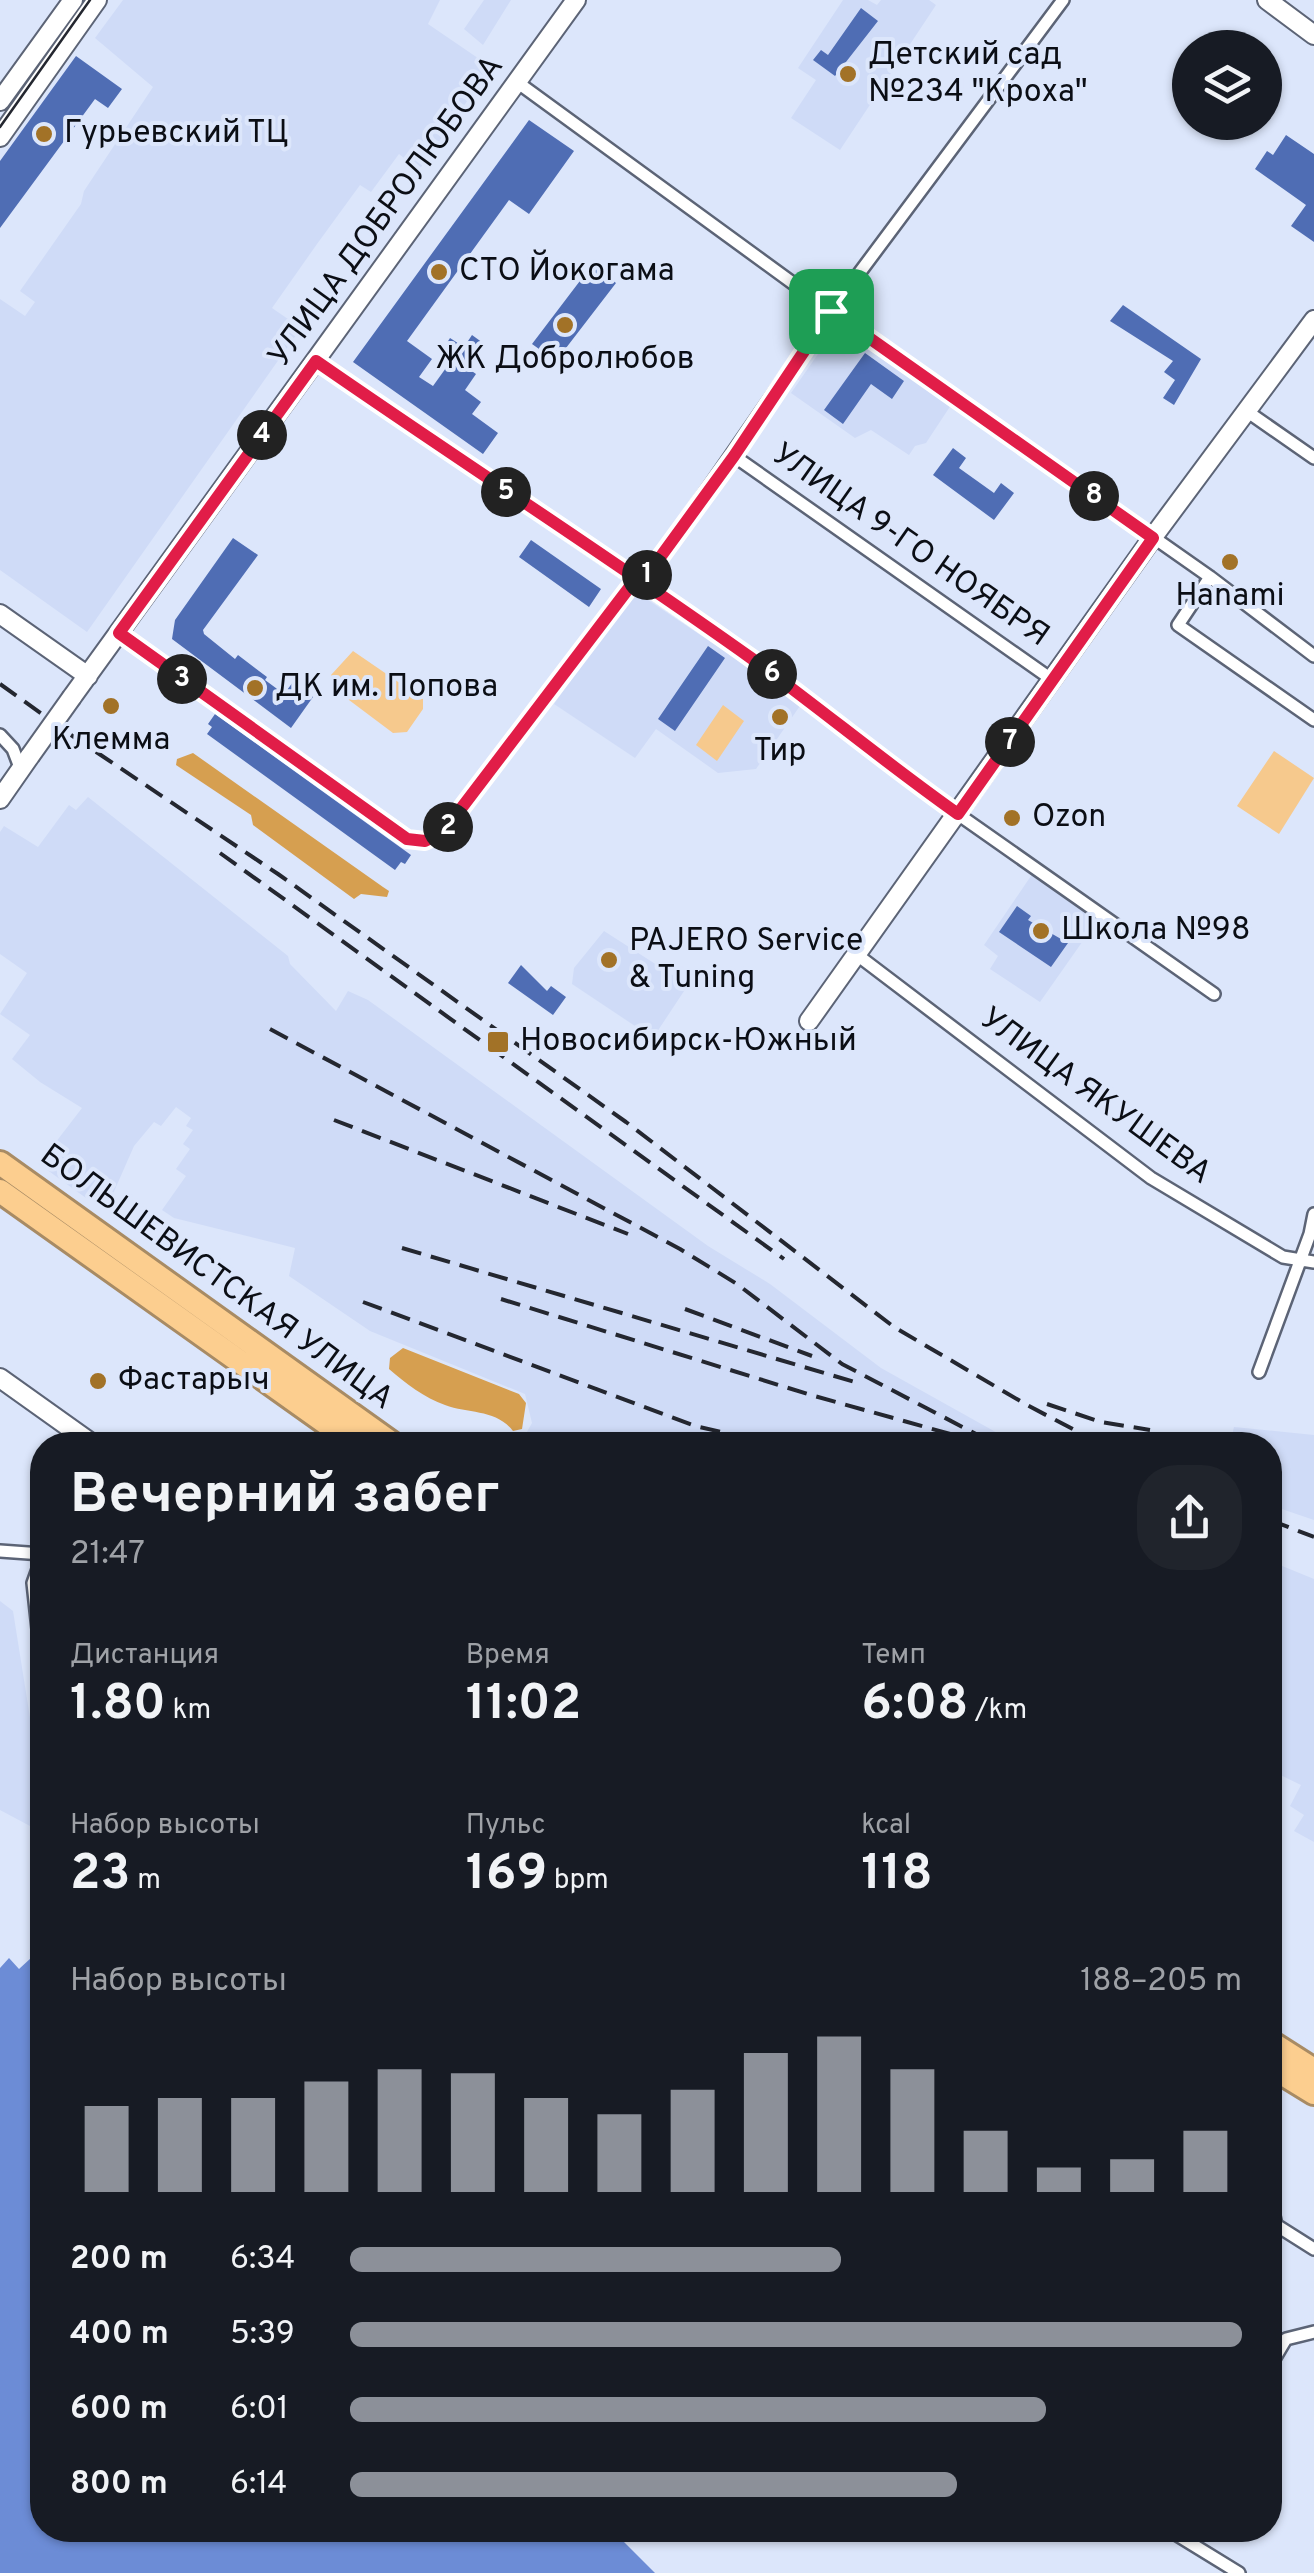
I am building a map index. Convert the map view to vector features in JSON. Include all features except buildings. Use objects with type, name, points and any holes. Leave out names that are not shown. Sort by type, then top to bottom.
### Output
[{"type":"highway","name":"БОЛЬШЕВИСТСКАЯ УЛИЦА","points":[[0,1163],[376,1432]]},
{"type":"highway","name":"БОЛЬШЕВИСТСКАЯ УЛИЦА","points":[[0,1191],[339,1432]]},
{"type":"highway","points":[[1282,2050],[1314,2070]]},
{"type":"highway","points":[[1282,2073],[1314,2093]]},
{"type":"street","points":[[0,101],[73,0]]},
{"type":"street","points":[[0,137],[98,0]]},
{"type":"street","name":"УЛИЦА ДОБРОЛЮБОВА","points":[[0,799],[576,0]]},
{"type":"street","points":[[119,633],[407,839],[425,841],[444,831],[635,580],[648,574],[734,456],[831,311],[1063,0]]},
{"type":"street","points":[[1266,0],[1314,34]]},
{"type":"street","points":[[518,82],[831,311],[1210,577],[1314,656]]},
{"type":"street","points":[[810,1021],[1153,538],[1314,320]]},
{"type":"street","points":[[316,361],[750,658],[958,814],[1214,994]]},
{"type":"street","points":[[1248,412],[1314,458]]},
{"type":"street","name":"УЛИЦА 9-ГО НОЯБРЯ","points":[[734,456],[1054,681]]},
{"type":"street","points":[[1210,577],[1178,625],[1314,720]]},
{"type":"street","points":[[0,614],[88,676]]},
{"type":"street","points":[[0,735],[26,763]]},
{"type":"street","name":"УЛИЦА ЯКУШЕВА","points":[[856,954],[1151,1178],[1283,1257],[1314,1262]]},
{"type":"street","points":[[1258,1372],[1314,1214]]},
{"type":"street","points":[[0,1378],[76,1432]]},
{"type":"street","points":[[0,1551],[30,1555]]},
{"type":"street","points":[[1282,2229],[1314,2249]]},
{"type":"street","points":[[1282,2346],[1286,2339],[1314,2332]]},
{"type":"street","points":[[1188,2542],[1239,2573]]},
{"type":"shaded area","points":[[123,0],[440,0],[428,24],[491,67],[419,170],[399,154],[371,192],[360,185],[317,244],[272,308],[301,328],[87,632],[0,570],[0,299],[25,316],[35,302],[20,291],[81,204],[84,191],[153,87],[95,38]]},
{"type":"shaded area","points":[[484,0],[511,0],[483,45],[464,29]]},
{"type":"shaded area","name":"Детский сад №234 \"Кроха\"","points":[[843,0],[868,0],[877,5],[881,0],[929,0],[936,5],[840,150],[791,118],[816,80],[798,68]]},
{"type":"shaded area","points":[[836,328],[951,405],[926,443],[915,446],[909,455],[871,430],[855,438],[791,393]]},
{"type":"shaded area","points":[[631,596],[645,598],[802,703],[756,769],[718,773],[656,729],[635,758],[554,704]]},
{"type":"shaded area","points":[[353,651],[423,699],[423,709],[407,732],[393,733],[333,688],[331,675]]},
{"type":"shaded area","points":[[723,705],[744,721],[717,761],[696,745]]},
{"type":"shaded area","points":[[1274,751],[1314,778],[1279,834],[1237,806]]},
{"type":"shaded area","points":[[193,753],[389,891],[387,897],[361,894],[354,899],[253,825],[251,815],[176,765],[177,759]]},
{"type":"shaded area","points":[[88,797],[288,956],[290,964],[336,1011],[348,991],[368,1000],[708,1246],[770,1284],[881,1368],[996,1432],[527,1432],[532,1423],[525,1394],[370,1331],[289,1276],[295,1248],[174,1218],[162,1210],[186,1176],[176,1169],[190,1149],[183,1144],[193,1130],[186,1126],[191,1118],[176,1107],[161,1126],[154,1122],[134,1146],[112,1196],[86,1198],[39,1164],[82,1108],[12,1059],[30,1035],[0,1014],[27,973],[0,954],[0,832],[4,826],[38,847],[69,805],[76,810]]},
{"type":"shaded area","name":"Школа №98","points":[[1033,873],[1099,918],[1040,1002],[990,969],[998,956],[984,945]]},
{"type":"shaded area","points":[[604,931],[688,985],[653,1038],[572,984],[574,968]]},
{"type":"shaded area","points":[[403,1348],[519,1394],[526,1403],[522,1429],[513,1431],[499,1419],[445,1405],[416,1390],[389,1369],[390,1358]]},
{"type":"shaded area","points":[[1234,1427],[1314,1435],[1314,1520],[1282,1509],[1282,1432],[1233,1432]]},
{"type":"shaded area","points":[[1282,1566],[1314,1579],[1314,1842],[1294,1831],[1304,1815],[1290,1806],[1301,1785],[1282,1776]]},
{"type":"shaded area","points":[[0,1601],[13,1611],[30,1718],[30,1826],[0,1810]]},
{"type":"water","points":[[9,1958],[19,1969],[30,1959],[30,2542],[624,2542],[655,2573],[0,2573],[0,1968]]},
{"type":"tram line","points":[[0,127],[90,0]]},
{"type":"railway","points":[[0,684],[42,714]]},
{"type":"railway","points":[[71,735],[278,874],[626,1122],[894,1327],[1078,1432]]},
{"type":"railway","points":[[220,853],[784,1259]]},
{"type":"railway","points":[[270,1029],[680,1249],[737,1284],[842,1364],[972,1432]]},
{"type":"railway","points":[[334,1120],[628,1234]]},
{"type":"railway","points":[[402,1248],[858,1383]]},
{"type":"railway","points":[[501,1299],[943,1432]]},
{"type":"railway","points":[[363,1302],[695,1426],[722,1432]]},
{"type":"railway","points":[[685,1309],[812,1356]]},
{"type":"railway","points":[[1047,1404],[1101,1422],[1150,1430]]},
{"type":"railway","points":[[1282,1525],[1314,1537]]},
{"type":"place","name":"Детский сад №234 \"Кроха\"","points":[[848,74]]},
{"type":"place","name":"Гурьевский ТЦ","points":[[44,134]]},
{"type":"place","name":"СТО Йокогама","points":[[439,272]]},
{"type":"place","name":"ЖК Добролюбов","points":[[565,325]]},
{"type":"place","name":"Hanami","points":[[1230,562]]},
{"type":"place","name":"ДК им. Попова","points":[[255,688]]},
{"type":"place","name":"Клемма","points":[[111,706]]},
{"type":"place","name":"Тир","points":[[780,717]]},
{"type":"place","name":"Ozon","points":[[1012,818]]},
{"type":"place","name":"Школа №98","points":[[1041,931]]},
{"type":"place","name":"PAJERO Service & Tuning","points":[[609,960]]},
{"type":"place","name":"Новосибирск-Южный","points":[[498,1042]]},
{"type":"place","name":"Фастарыч","points":[[98,1381]]},
{"type":"route","points":[[831,311],[734,456],[648,574],[635,580],[482,787],[444,831],[425,841],[407,839],[291,760],[119,633],[316,361],[585,546],[635,580],[750,658],[958,814],[1153,538],[831,311]]}]
